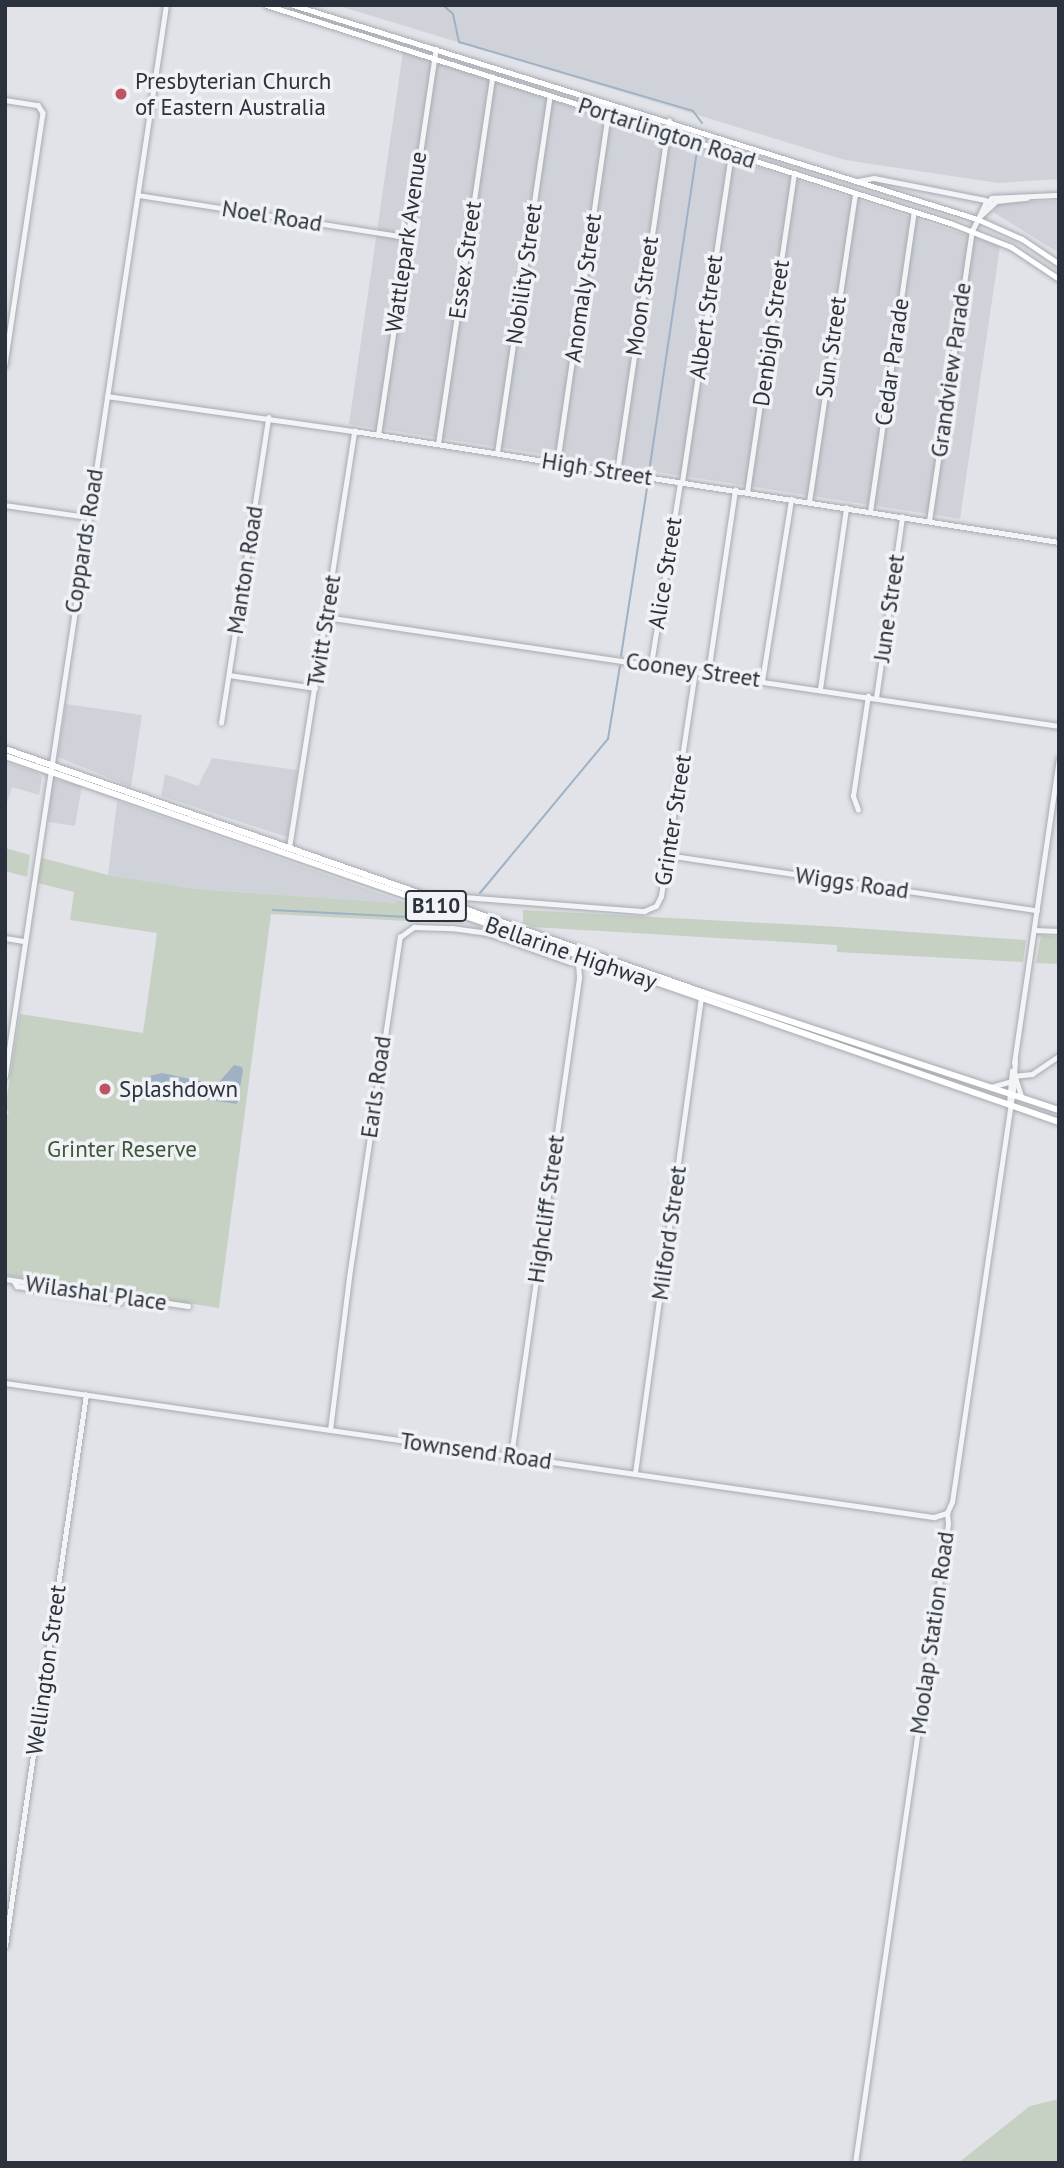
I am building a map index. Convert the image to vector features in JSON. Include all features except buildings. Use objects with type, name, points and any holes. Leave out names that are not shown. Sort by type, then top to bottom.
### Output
[{"type":"highway","name":"Bellarine Highway","points":[[5,749],[50,768]]},
{"type":"highway","name":"Bellarine Highway","points":[[5,756],[50,768],[454,904],[581,957]]},
{"type":"highway","name":"Bellarine Highway","points":[[291,850],[439,907],[581,957],[1059,1110]]},
{"type":"highway","points":[[439,907],[454,904]]},
{"type":"highway","name":"Bellarine Highway","points":[[701,995],[1059,1122]]},
{"type":"main road","name":"Portarlington Road","points":[[266,5],[972,231],[1011,247],[1059,279]]},
{"type":"main road","name":"Portarlington Road","points":[[293,5],[977,219],[1022,239],[1059,264]]},
{"type":"street","name":"Coppards Road","points":[[5,1076],[166,5]]},
{"type":"street","name":"Wattlepark Avenue","points":[[378,435],[436,49]]},
{"type":"street","name":"Essex Street","points":[[438,444],[492,77]]},
{"type":"street","name":"Nobility Street","points":[[497,453],[550,96]]},
{"type":"street","points":[[5,100],[42,108],[5,365]]},
{"type":"street","name":"Anomaly Street","points":[[557,463],[608,114]]},
{"type":"street","name":"Moon Street","points":[[617,472],[669,121]]},
{"type":"street","name":"Albert Street","points":[[681,482],[731,153]]},
{"type":"street","name":"Denbigh Street","points":[[747,492],[794,173]]},
{"type":"street","points":[[858,181],[874,178],[990,202],[1059,195]]},
{"type":"street","name":"Sun Street","points":[[809,502],[855,193]]},
{"type":"street","name":"Noel Road","points":[[138,195],[407,237]]},
{"type":"street","points":[[977,219],[990,202]]},
{"type":"street","name":"Cedar Parade","points":[[870,512],[914,212]]},
{"type":"street","name":"Grandview Parade","points":[[929,521],[972,231],[977,219]]},
{"type":"street","name":"High Street","points":[[107,394],[1059,542]]},
{"type":"street","name":"Manton Road","points":[[221,723],[268,418]]},
{"type":"street","name":"Twitt Street","points":[[291,850],[354,431]]},
{"type":"street","name":"Alice Street","points":[[651,664],[681,482]]},
{"type":"street","points":[[708,673],[735,491]]},
{"type":"street","points":[[762,681],[791,499]]},
{"type":"street","points":[[5,505],[88,517]]},
{"type":"street","points":[[820,689],[846,508]]},
{"type":"street","name":"June Street","points":[[876,698],[902,517]]},
{"type":"street","name":"Cooney Street","points":[[326,617],[1059,726]]},
{"type":"street","name":"Grinter Street","points":[[423,894],[650,910],[660,900],[695,671]]},
{"type":"street","points":[[229,675],[315,688]]},
{"type":"street","points":[[859,810],[853,802],[868,696]]},
{"type":"street","name":"Moolap Station Road","points":[[855,2163],[948,1524],[947,1513],[952,1502],[1059,759]]},
{"type":"street","name":"Wiggs Road","points":[[667,855],[1037,910]]},
{"type":"street","name":"Grinter Street","points":[[454,904],[469,898]]},
{"type":"street","name":"Earls Road","points":[[330,1430],[355,1236],[400,937],[414,927],[462,929],[488,933],[564,961],[581,957]]},
{"type":"street","points":[[1034,930],[1059,931]]},
{"type":"street","points":[[5,938],[24,941]]},
{"type":"street","name":"Highcliff Street","points":[[511,1456],[581,957]]},
{"type":"street","name":"Milford Street","points":[[635,1474],[701,995]]},
{"type":"street","points":[[987,1087],[1004,1085],[1013,1076],[1032,1074],[1059,1056]]},
{"type":"street","points":[[1013,1076],[1023,1099]]},
{"type":"street","name":"Wilashal Place","points":[[5,1279],[188,1306]]},
{"type":"street","name":"Townsend Road","points":[[5,1384],[934,1517],[947,1513]]},
{"type":"street","name":"Wellington Street","points":[[5,1946],[86,1395]]},
{"type":"shaded area","points":[[336,5],[1059,5],[1059,179],[998,183],[845,160]]},
{"type":"shaded area","points":[[403,52],[1000,246],[960,519],[349,424]]},
{"type":"shaded area","points":[[1059,201],[1059,253],[993,212],[998,202]]},
{"type":"shaded area","points":[[66,704],[142,715],[131,787],[58,757]]},
{"type":"shaded area","points":[[212,758],[297,770],[287,837],[161,796],[165,774],[198,786]]},
{"type":"shaded area","points":[[5,762],[38,773],[42,777],[39,795],[12,787],[5,809]]},
{"type":"shaded area","points":[[53,779],[82,786],[75,826],[48,822]]},
{"type":"shaded area","points":[[117,801],[398,900],[398,903],[197,889],[108,875]]},
{"type":"green space","points":[[5,848],[30,855],[27,877],[5,871]]},
{"type":"green space","name":"Grinter Reserve","points":[[42,858],[108,875],[197,889],[397,903],[398,900],[466,924],[271,914],[219,1308],[5,1275],[5,1118],[9,1112],[5,1109],[20,1014],[143,1033],[157,933],[70,920],[74,892],[38,883]]},
{"type":"green space","points":[[523,910],[1026,940],[1023,962],[837,952],[837,945],[533,927],[523,924]]},
{"type":"green space","points":[[1041,935],[1059,937],[1059,964],[1036,963]]},
{"type":"green space","points":[[1059,2099],[1059,2163],[958,2163],[1030,2106]]},
{"type":"water","points":[[234,1065],[242,1067],[243,1071],[237,1104],[209,1100],[177,1090],[154,1089],[148,1084],[150,1076],[162,1073],[205,1082],[220,1081]]},
{"type":"waterway","points":[[443,5],[453,14],[459,42],[693,111],[702,123]]},
{"type":"waterway","points":[[649,472],[697,150]]},
{"type":"waterway","points":[[621,656],[648,482]]},
{"type":"waterway","points":[[480,893],[608,739],[620,666]]},
{"type":"waterway","points":[[273,910],[447,919]]},
{"type":"place","name":"Presbyterian Church of Eastern Australia","points":[[121,94]]},
{"type":"place","name":"Splashdown","points":[[105,1089]]}]
